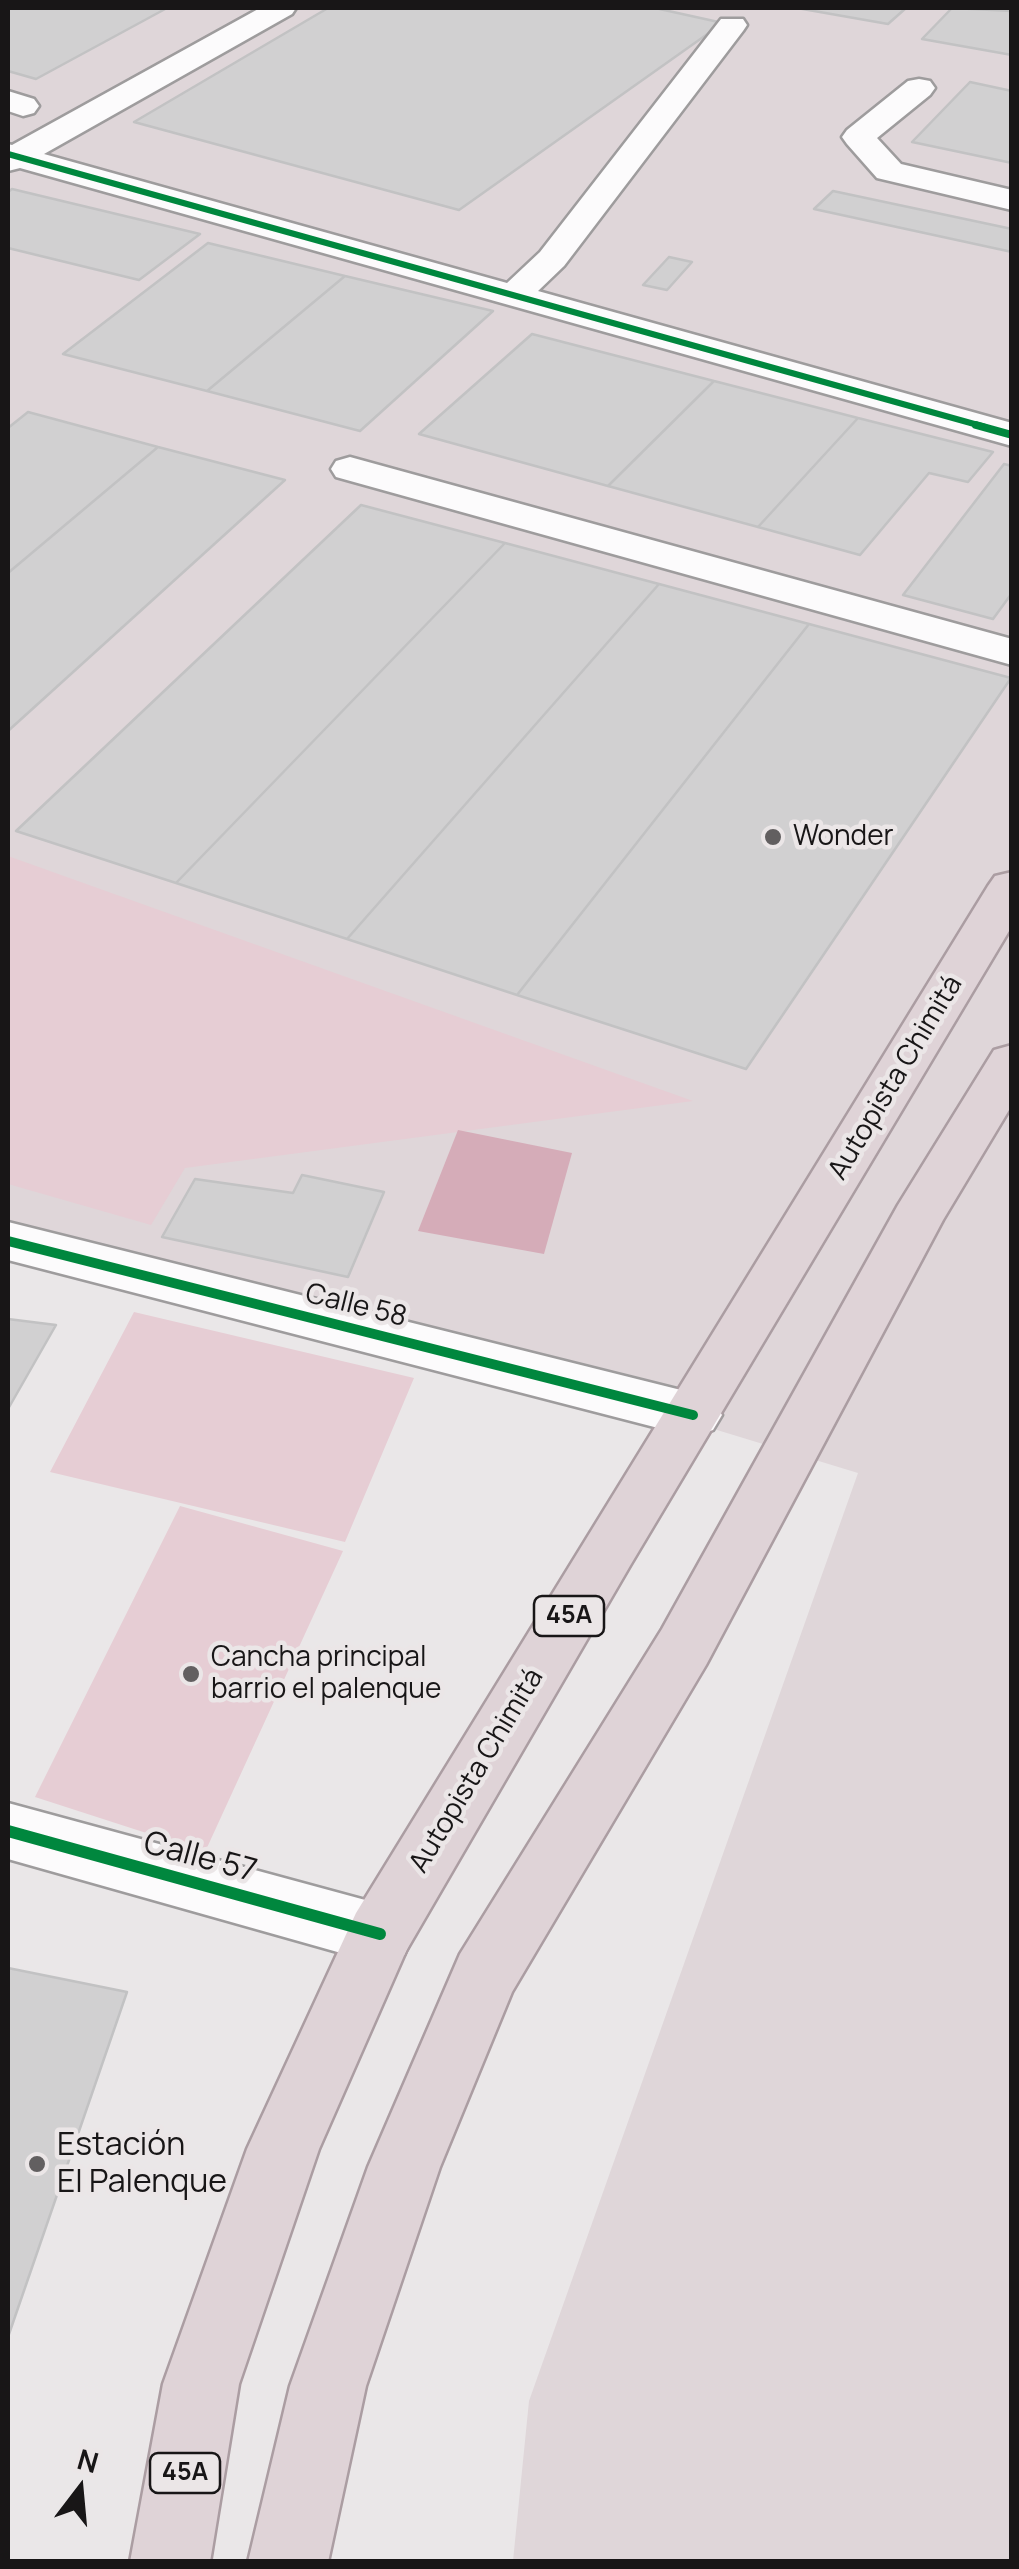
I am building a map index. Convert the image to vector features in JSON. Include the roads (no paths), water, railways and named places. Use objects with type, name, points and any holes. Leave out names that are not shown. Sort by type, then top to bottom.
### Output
[{"type":"highway","name":"Autopista Chimitá","points":[[170,2562],[201,2384],[283,2149],[380,1934],[1012,886]]},
{"type":"highway","points":[[288,2562],[328,2386],[404,2167],[484,1976],[684,1648],[908,1234],[1012,1062]]},
{"type":"highway","points":[[131,2562],[201,2384]]},
{"type":"street","points":[[10,157],[281,8]]},
{"type":"street","points":[[516,293],[552,259],[732,25]]},
{"type":"street","points":[[920,88],[858,137],[889,171],[1012,200]]},
{"type":"street","points":[[10,157],[516,293],[1012,435]]},
{"type":"street","points":[[350,469],[1012,652]]},
{"type":"street","name":"Calle 58","points":[[8,1241],[693,1414]]},
{"type":"street","name":"Calle 57","points":[[8,1831],[380,1934]]},
{"type":"place","name":"Wonder","points":[[773,837]]},
{"type":"place","name":"Cancha principal barrio el palenque","points":[[191,1674]]},
{"type":"place","name":"Estación El Palenque","points":[[37,2164]]}]
